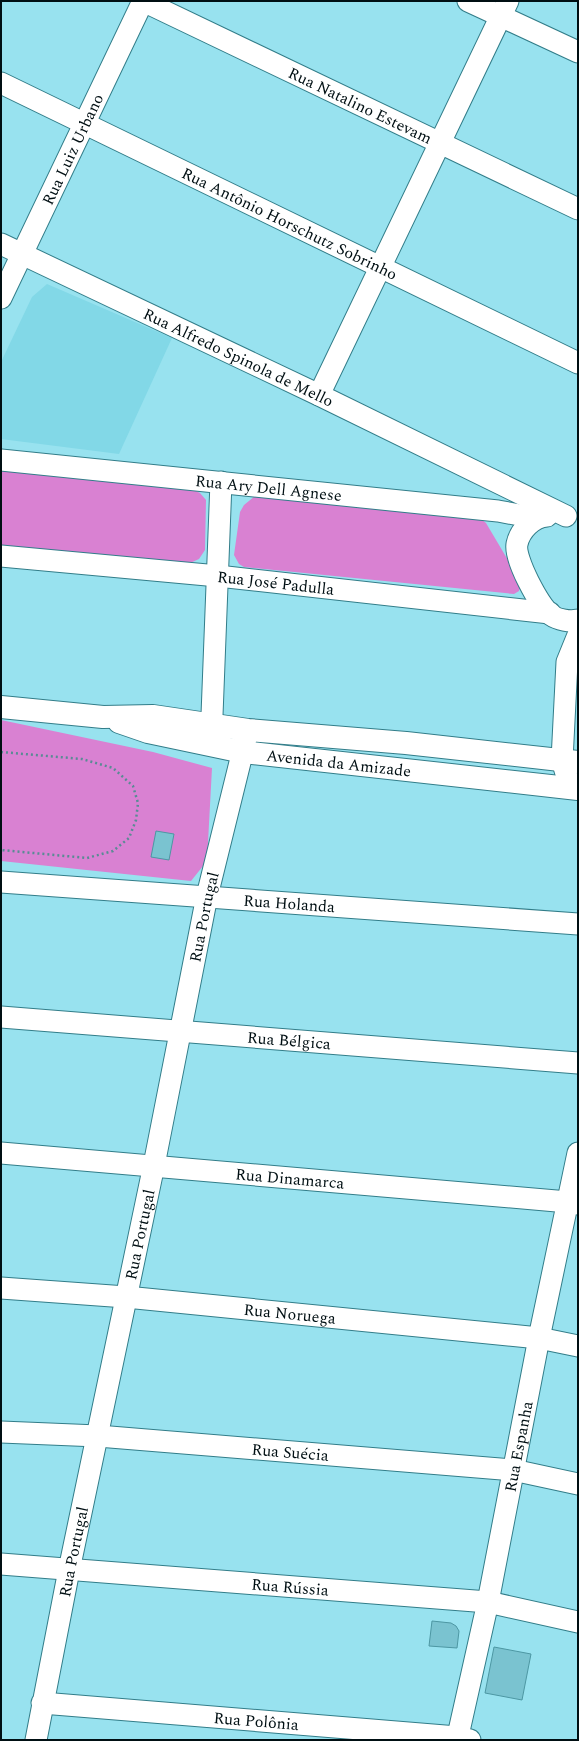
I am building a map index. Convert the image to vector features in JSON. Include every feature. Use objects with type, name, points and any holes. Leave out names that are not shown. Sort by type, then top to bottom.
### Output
[{"type":"main road","name":"Avenida da Amizade","points":[[1,707],[103,717],[153,716],[248,730],[406,743],[570,761]]},
{"type":"main road","name":"Avenida da Amizade","points":[[103,717],[148,732],[243,752],[574,788]]},
{"type":"street","name":"Rua Luiz Urbano","points":[[1,298],[143,1]]},
{"type":"street","name":"Rua Natalino Estevam","points":[[143,1],[578,209]]},
{"type":"street","points":[[468,1],[504,9],[578,52]]},
{"type":"street","points":[[319,395],[504,9]]},
{"type":"street","name":"Rua Antônio Horschutz Sobrinho","points":[[1,83],[578,363]]},
{"type":"street","name":"Rua Alfredo Spinola de Mello","points":[[1,244],[319,395],[572,519]]},
{"type":"street","name":"Rua Ary Dell Agnese","points":[[1,460],[498,511],[536,518],[553,515],[572,519]]},
{"type":"street","points":[[476,471],[517,544],[521,564],[542,604],[552,615],[567,662],[570,761],[574,788]]},
{"type":"street","points":[[211,746],[221,482]]},
{"type":"street","points":[[517,544],[524,530],[536,518]]},
{"type":"street","name":"Rua José Padulla","points":[[1,556],[218,576],[552,615],[566,620],[578,620]]},
{"type":"street","points":[[567,662],[578,635]]},
{"type":"street","name":"Rua Portugal","points":[[36,1740],[69,1570],[154,1165],[207,896],[248,730]]},
{"type":"street","name":"Rua Holanda","points":[[1,882],[578,924]]},
{"type":"street","name":"Rua Bélgica","points":[[1,1017],[578,1063]]},
{"type":"street","name":"Rua Dinamarca","points":[[1,1153],[154,1165],[573,1203]]},
{"type":"street","name":"Rua Espanha","points":[[462,1739],[539,1338],[573,1203],[578,1153]]},
{"type":"street","name":"Rua Noruega","points":[[1,1288],[126,1297],[539,1338],[578,1346]]},
{"type":"street","name":"Rua Suécia","points":[[1,1432],[98,1436],[513,1470],[578,1484]]},
{"type":"street","name":"Rua Rússia","points":[[1,1564],[488,1602],[578,1622]]},
{"type":"street","name":"Rua Polônia","points":[[42,1703],[462,1739]]},
{"type":"path","points":[[1,752],[82,759],[113,768],[133,786],[138,803],[136,820],[129,838],[113,851],[87,858],[1,850]]},
{"type":"shaded area","points":[[47,284],[172,338],[119,454],[1,439],[1,362],[32,297]]},
{"type":"shaded area","points":[[1,470],[196,491],[206,500],[205,550],[199,559],[188,564],[1,547]]},
{"type":"shaded area","points":[[255,496],[480,518],[486,523],[521,582],[519,591],[514,594],[244,567],[239,564],[234,555],[240,512],[244,505]]},
{"type":"shaded area","points":[[1,720],[153,752],[212,768],[207,861],[191,881],[1,861]]},
{"type":"building","points":[[156,831],[174,834],[169,860],[151,857]]},
{"type":"building","points":[[432,1621],[451,1623],[456,1626],[459,1631],[457,1648],[429,1646]]},
{"type":"building","points":[[494,1647],[531,1654],[522,1700],[485,1693]]}]
